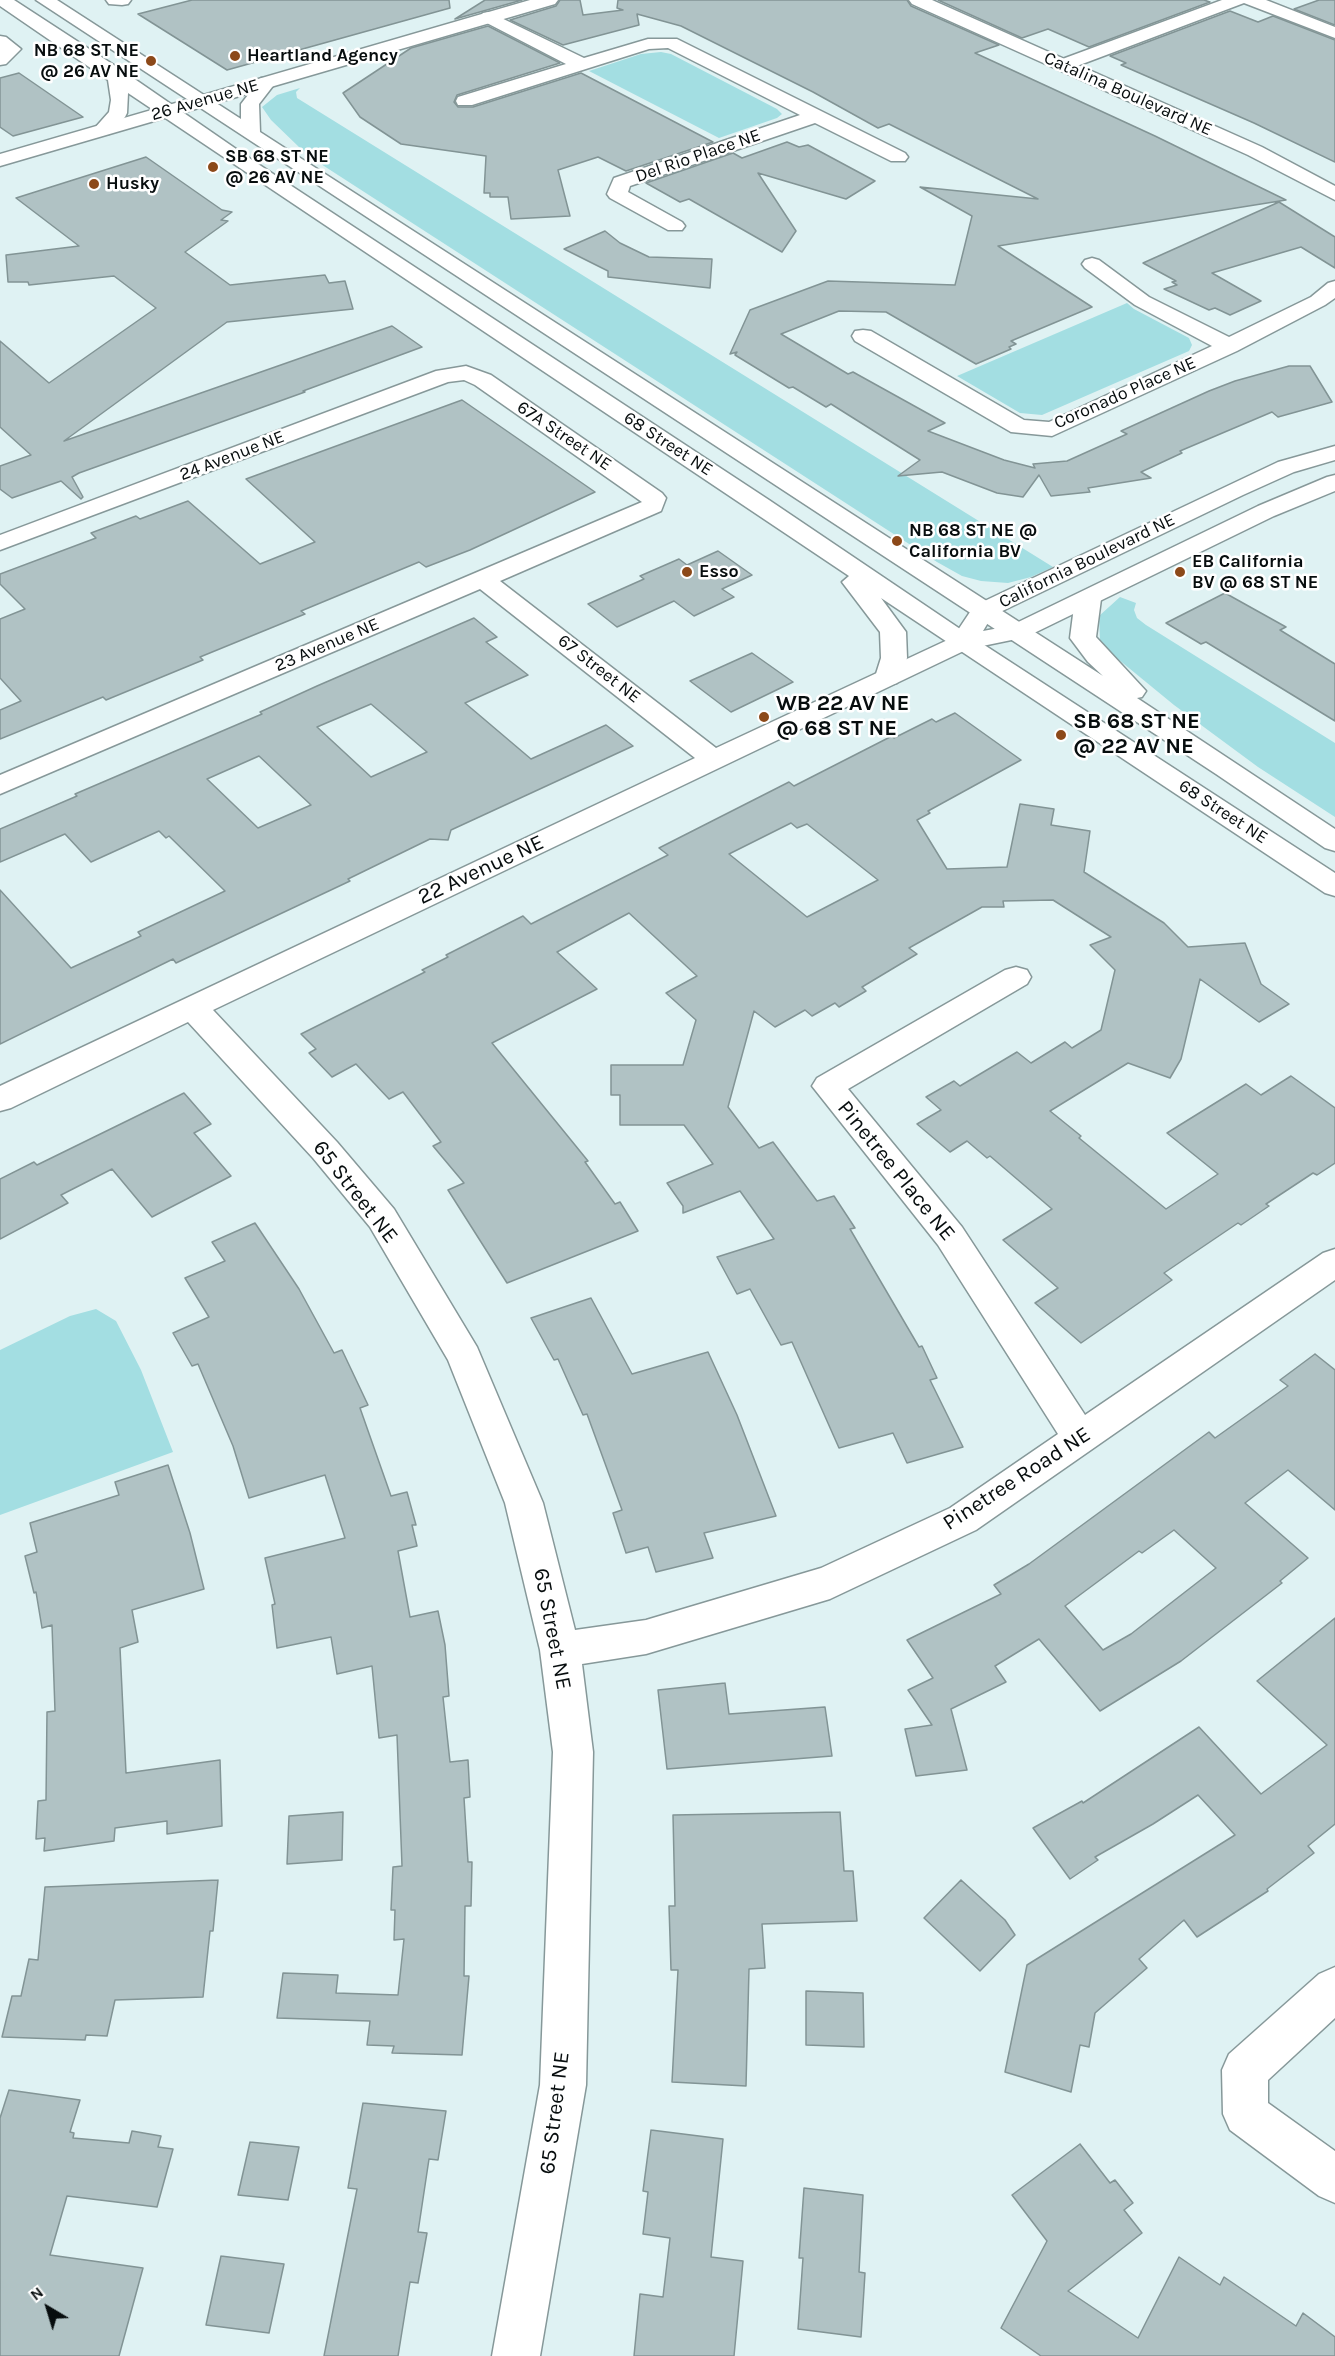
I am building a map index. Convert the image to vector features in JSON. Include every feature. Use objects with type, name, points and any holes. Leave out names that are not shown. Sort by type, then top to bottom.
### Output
[{"type":"street","name":"68 Street NE","points":[[3,0],[963,642],[1335,886]]},
{"type":"street","name":"68 Street NE","points":[[45,0],[1186,742],[1335,842]]},
{"type":"street","points":[[115,0],[122,0]]},
{"type":"street","name":"26 Avenue NE","points":[[0,160],[549,0]]},
{"type":"street","name":"Catalina Boulevard NE","points":[[918,0],[1255,151],[1335,194]]},
{"type":"street","points":[[1043,56],[1193,0]]},
{"type":"street","points":[[1063,65],[1238,0]]},
{"type":"street","points":[[1251,0],[1335,33]]},
{"type":"street","points":[[513,10],[557,32]]},
{"type":"street","points":[[489,17],[584,56]]},
{"type":"street","points":[[0,41],[12,49],[0,60]]},
{"type":"street","points":[[465,101],[584,56],[605,56],[648,44],[671,43],[898,157]]},
{"type":"street","points":[[102,130],[118,112],[120,100],[117,75]]},
{"type":"street","points":[[251,134],[250,104],[267,82]]},
{"type":"street","name":"Del Rio Place NE","points":[[675,226],[616,194],[621,182],[816,116]]},
{"type":"street","name":"Coronado Place NE","points":[[1092,264],[1142,301],[1229,346]]},
{"type":"street","name":"Coronado Place NE","points":[[863,336],[1019,428],[1052,429],[1329,296]]},
{"type":"street","name":"67A Street NE","points":[[466,373],[483,380],[654,498],[653,506]]},
{"type":"street","name":"24 Avenue NE","points":[[0,543],[444,376],[466,373]]},
{"type":"street","name":"California Boulevard NE","points":[[963,642],[983,611],[1286,467],[1335,453]]},
{"type":"street","name":"California Boulevard NE","points":[[963,642],[1017,632],[1266,511],[1335,482]]},
{"type":"street","name":"23 Avenue NE","points":[[0,785],[653,506]]},
{"type":"street","points":[[830,553],[883,616],[893,632],[894,658],[888,677]]},
{"type":"street","name":"67 Street NE","points":[[482,579],[714,760]]},
{"type":"street","points":[[1088,599],[1083,638],[1097,656],[1186,742]]},
{"type":"street","name":"22 Avenue NE","points":[[0,1100],[963,642]]},
{"type":"street","name":"Pinetree Place NE","points":[[1016,977],[828,1086],[950,1236],[1081,1439]]},
{"type":"street","name":"65 Street NE","points":[[192,1007],[326,1150],[382,1218],[464,1357],[524,1503],[560,1650],[573,1752],[562,2085],[516,2356]]},
{"type":"street","name":"Pinetree Road NE","points":[[560,1650],[646,1637],[830,1582],[963,1519],[1335,1262]]},
{"type":"street","points":[[1335,1989],[1245,2070],[1246,2114],[1335,2180]]},
{"type":"shaded area","points":[[661,52],[671,54],[777,109],[782,114],[777,118],[719,138],[589,71],[641,54]]},
{"type":"shaded area","points":[[300,88],[296,92],[297,98],[1053,567],[1031,577],[1008,583],[981,581],[962,576],[937,562],[324,166],[299,147],[271,120],[262,107],[277,95]]},
{"type":"shaded area","points":[[1127,303],[1189,338],[1192,345],[1189,351],[1042,415],[1020,413],[957,376]]},
{"type":"shaded area","points":[[1120,597],[1136,603],[1134,610],[1137,618],[1146,625],[1335,743],[1335,817],[1258,767],[1174,705],[1113,655],[1100,640],[1099,616]]},
{"type":"shaded area","points":[[96,1309],[116,1321],[141,1370],[173,1452],[0,1515],[0,1350],[70,1316]]},
{"type":"building","points":[[192,0],[449,0],[450,8],[227,70],[138,14]]},
{"type":"building","points":[[485,0],[522,0],[455,19]]},
{"type":"building","points":[[560,0],[580,0],[583,15],[623,10],[617,8],[618,0],[907,0],[911,6],[999,45],[975,53],[1155,136],[1286,200],[998,246],[1092,307],[1011,341],[1016,344],[1009,347],[1011,349],[976,364],[886,312],[839,311],[781,334],[848,374],[853,372],[945,423],[928,431],[1004,460],[1035,468],[1033,464],[1067,461],[1127,434],[1121,431],[1209,391],[1289,366],[1310,366],[1332,402],[1278,417],[1272,412],[1180,451],[1182,453],[1141,472],[1151,478],[1088,488],[1090,492],[1051,496],[1039,475],[1023,497],[997,493],[942,472],[898,476],[920,460],[831,404],[826,407],[793,387],[789,388],[735,355],[737,352],[730,354],[750,310],[828,281],[955,285],[972,216],[920,187],[1038,199],[889,124],[878,128],[813,92],[681,26],[637,14],[639,25],[563,45],[510,20],[556,6]]},
{"type":"building","points":[[938,0],[1204,0],[1210,2],[1089,47],[1048,29],[1022,38]]},
{"type":"building","points":[[1319,0],[1335,0],[1335,25],[1294,9]]},
{"type":"building","points":[[1230,11],[1258,22],[1273,16],[1335,40],[1335,162],[1254,123],[1121,65],[1126,63],[1110,56]]},
{"type":"building","points":[[488,26],[560,63],[457,95],[454,102],[458,107],[473,107],[581,73],[713,142],[626,171],[598,157],[558,170],[570,216],[511,219],[508,197],[490,197],[490,193],[484,193],[486,156],[401,144],[360,117],[343,93],[411,48]]},
{"type":"building","points":[[19,73],[83,117],[13,136],[0,127],[0,78]]},
{"type":"building","points":[[787,142],[799,147],[808,145],[875,181],[846,199],[758,173],[796,231],[782,252],[689,199],[680,202],[646,183],[733,153],[742,158]]},
{"type":"building","points":[[146,157],[222,210],[232,212],[221,220],[228,221],[185,252],[230,285],[325,275],[329,283],[345,281],[353,309],[227,322],[64,441],[392,326],[422,347],[303,391],[305,392],[79,473],[72,477],[83,497],[81,499],[61,481],[12,498],[0,489],[0,466],[31,455],[0,427],[0,341],[49,383],[156,308],[114,276],[29,285],[28,282],[8,282],[6,255],[79,246],[16,198]]},
{"type":"building","points":[[1279,202],[1335,237],[1335,268],[1301,247],[1212,273],[1261,301],[1230,315],[1215,308],[1209,310],[1164,289],[1177,285],[1172,282],[1176,281],[1143,263]]},
{"type":"building","points":[[605,231],[620,243],[649,257],[712,259],[710,288],[608,277],[608,271],[564,249]]},
{"type":"building","points":[[462,400],[595,492],[470,550],[426,567],[419,562],[301,611],[305,614],[200,657],[203,660],[106,700],[103,697],[0,739],[0,710],[21,701],[0,678],[0,619],[25,609],[0,584],[0,574],[96,538],[91,533],[136,516],[140,519],[188,501],[260,564],[315,542],[246,479]]},
{"type":"building","points":[[718,551],[752,575],[722,589],[734,597],[694,616],[674,601],[617,627],[588,604],[644,579],[640,576],[679,559],[687,565]]},
{"type":"building","points":[[1225,593],[1286,627],[1280,630],[1335,664],[1335,721],[1206,642],[1201,644],[1166,623]]},
{"type":"building","points":[[474,618],[497,637],[486,642],[528,675],[465,703],[531,759],[606,725],[633,746],[451,830],[448,840],[430,839],[348,879],[350,881],[176,963],[173,959],[0,1044],[0,890],[71,968],[141,936],[138,932],[225,891],[169,836],[166,838],[159,831],[91,862],[65,834],[0,862],[0,829],[77,796],[75,794],[262,714],[260,712]],"holes":[[[371,704],[427,752],[371,777],[317,727]],[[259,756],[311,805],[258,828],[207,779]]]},
{"type":"building","points":[[752,653],[793,682],[731,712],[690,681]]},
{"type":"building","points":[[955,713],[1021,760],[928,811],[930,813],[917,820],[947,869],[1007,867],[1020,804],[1054,809],[1051,825],[1090,831],[1084,872],[1164,923],[1188,947],[1245,943],[1261,984],[1289,1004],[1259,1022],[1200,979],[1181,1059],[1170,1078],[1128,1063],[1050,1111],[1081,1136],[1079,1138],[1166,1209],[1218,1174],[1167,1133],[1246,1084],[1261,1095],[1291,1076],[1335,1108],[1335,1163],[1317,1175],[1313,1173],[1266,1204],[1269,1206],[1241,1225],[1238,1223],[1164,1273],[1172,1280],[1081,1343],[1035,1303],[1058,1288],[1003,1240],[1052,1209],[990,1156],[987,1158],[967,1141],[950,1152],[917,1124],[941,1110],[926,1097],[954,1081],[960,1086],[1017,1052],[1031,1063],[1065,1042],[1072,1048],[1101,1030],[1115,970],[1090,945],[1111,937],[1053,900],[1003,901],[1004,907],[982,907],[909,948],[917,954],[862,987],[866,991],[839,1007],[835,1003],[812,1016],[805,1010],[775,1027],[754,1011],[728,1107],[759,1148],[773,1142],[817,1201],[834,1196],[855,1228],[850,1229],[919,1347],[922,1346],[937,1378],[930,1380],[963,1447],[907,1463],[893,1433],[839,1448],[792,1342],[781,1345],[750,1289],[737,1294],[717,1257],[774,1239],[740,1191],[683,1213],[683,1206],[667,1183],[713,1164],[684,1125],[620,1125],[620,1095],[611,1095],[611,1065],[683,1065],[696,1020],[666,993],[697,976],[629,913],[557,952],[597,989],[492,1043],[588,1161],[585,1162],[615,1204],[620,1202],[638,1231],[507,1283],[448,1190],[464,1183],[433,1146],[441,1142],[403,1092],[389,1099],[356,1064],[332,1077],[309,1053],[316,1049],[301,1034],[425,972],[422,970],[448,957],[446,955],[523,916],[531,924],[668,855],[659,848],[789,782],[794,786],[892,736],[894,738],[932,719],[936,722]],"holes":[[[791,823],[797,828],[807,824],[878,880],[807,917],[729,854]]]},
{"type":"building","points":[[184,1093],[211,1124],[194,1133],[231,1176],[152,1217],[112,1169],[61,1195],[68,1203],[0,1239],[0,1179],[34,1162],[37,1165]]},
{"type":"building","points":[[255,1223],[299,1289],[334,1353],[342,1350],[368,1405],[360,1408],[391,1496],[407,1492],[416,1525],[412,1525],[417,1546],[398,1551],[410,1617],[438,1611],[445,1645],[449,1696],[443,1697],[450,1762],[468,1760],[470,1797],[464,1798],[468,1862],[472,1862],[471,1906],[465,1906],[464,1976],[469,1976],[462,2055],[392,2053],[394,2046],[367,2045],[370,2021],[277,2018],[283,1973],[338,1975],[336,1993],[398,1995],[404,1939],[394,1940],[395,1910],[391,1910],[393,1867],[402,1866],[397,1735],[379,1738],[372,1666],[337,1674],[331,1637],[277,1648],[272,1605],[275,1604],[265,1558],[345,1538],[325,1475],[249,1498],[233,1446],[198,1364],[192,1366],[173,1333],[209,1317],[185,1278],[225,1261],[212,1242]]},
{"type":"building","points":[[591,1298],[632,1374],[708,1352],[737,1415],[776,1516],[704,1533],[713,1558],[656,1572],[648,1547],[626,1553],[613,1513],[622,1510],[587,1414],[583,1415],[558,1359],[554,1360],[531,1318]]},
{"type":"building","points":[[1315,1354],[1335,1370],[1335,1510],[1288,1470],[1245,1503],[1308,1558],[1280,1581],[1282,1583],[1181,1661],[1100,1711],[1039,1639],[995,1666],[1006,1682],[951,1709],[967,1770],[916,1776],[905,1729],[932,1725],[908,1690],[933,1678],[907,1640],[1001,1594],[994,1585],[1029,1564],[1209,1432],[1215,1438],[1288,1386],[1280,1380]],"holes":[[[1174,1530],[1216,1568],[1131,1634],[1103,1650],[1065,1606],[1139,1551],[1142,1553]]]},
{"type":"building","points":[[168,1465],[190,1533],[204,1589],[132,1610],[138,1642],[120,1648],[126,1773],[220,1760],[222,1826],[167,1834],[167,1821],[115,1828],[114,1841],[44,1851],[45,1838],[36,1839],[38,1801],[46,1800],[47,1712],[55,1711],[52,1625],[42,1628],[36,1592],[34,1593],[25,1556],[37,1552],[30,1523],[119,1495],[115,1482]]},
{"type":"building","points":[[1335,1618],[1335,1824],[1308,1846],[1314,1853],[1267,1889],[1268,1891],[1197,1937],[1184,1920],[1139,1959],[1147,1968],[1095,2013],[1089,2047],[1080,2045],[1071,2092],[1005,2072],[1027,1965],[1235,1835],[1198,1795],[1095,1857],[1098,1860],[1070,1879],[1033,1828],[1082,1801],[1083,1803],[1199,1727],[1261,1794],[1327,1745],[1257,1681]]},
{"type":"building","points":[[725,1683],[729,1714],[825,1707],[832,1756],[667,1769],[658,1690]]},
{"type":"building","points":[[343,1812],[342,1860],[287,1864],[289,1816]]},
{"type":"building","points":[[840,1812],[844,1871],[853,1871],[857,1921],[762,1924],[765,1968],[749,1969],[746,2086],[672,2082],[678,1970],[671,1970],[669,1906],[675,1906],[673,1815]]},
{"type":"building","points":[[218,1880],[203,1997],[115,2000],[107,2036],[86,2035],[85,2040],[2,2037],[12,1996],[21,1996],[29,1959],[38,1960],[45,1887]]},
{"type":"building","points":[[961,1880],[1005,1920],[1015,1935],[980,1971],[924,1918]]},
{"type":"building","points":[[806,1991],[863,1993],[864,2047],[806,2045]]},
{"type":"building","points":[[9,2090],[80,2100],[70,2132],[74,2133],[73,2138],[129,2143],[132,2131],[161,2136],[158,2147],[173,2149],[157,2207],[67,2196],[50,2255],[143,2268],[119,2356],[0,2356],[0,2118]]},
{"type":"building","points":[[363,2103],[446,2111],[438,2160],[429,2159],[418,2232],[427,2233],[418,2283],[410,2282],[398,2356],[324,2356],[357,2189],[348,2188]]},
{"type":"building","points":[[651,2130],[723,2139],[711,2257],[743,2261],[734,2356],[634,2356],[640,2294],[663,2297],[670,2238],[643,2234],[648,2192],[643,2191]]},
{"type":"building","points":[[250,2142],[299,2147],[288,2200],[238,2195]]},
{"type":"building","points":[[1080,2144],[1110,2183],[1115,2180],[1133,2203],[1124,2210],[1142,2233],[1068,2291],[1138,2338],[1179,2257],[1220,2285],[1224,2277],[1296,2326],[1303,2313],[1335,2337],[1335,2356],[1041,2356],[1001,2328],[1047,2241],[1012,2195]]},
{"type":"building","points":[[804,2188],[863,2195],[859,2272],[865,2273],[861,2337],[798,2329],[803,2258],[799,2258]]},
{"type":"building","points":[[221,2256],[284,2264],[269,2333],[206,2325]]},
{"type":"place","name":"Heartland Agency","points":[[235,56]]},
{"type":"place","name":"NB 68 ST NE @ 26 AV NE","points":[[151,61]]},
{"type":"place","name":"SB 68 ST NE @ 26 AV NE","points":[[213,167]]},
{"type":"place","name":"Husky","points":[[94,184]]},
{"type":"place","name":"NB 68 ST NE @ California BV","points":[[897,541]]},
{"type":"place","name":"Esso","points":[[687,572]]},
{"type":"place","name":"EB California BV @ 68 ST NE","points":[[1180,572]]},
{"type":"place","name":"WB 22 AV NE @ 68 ST NE","points":[[764,717]]},
{"type":"place","name":"SB 68 ST NE @ 22 AV NE","points":[[1061,735]]}]
